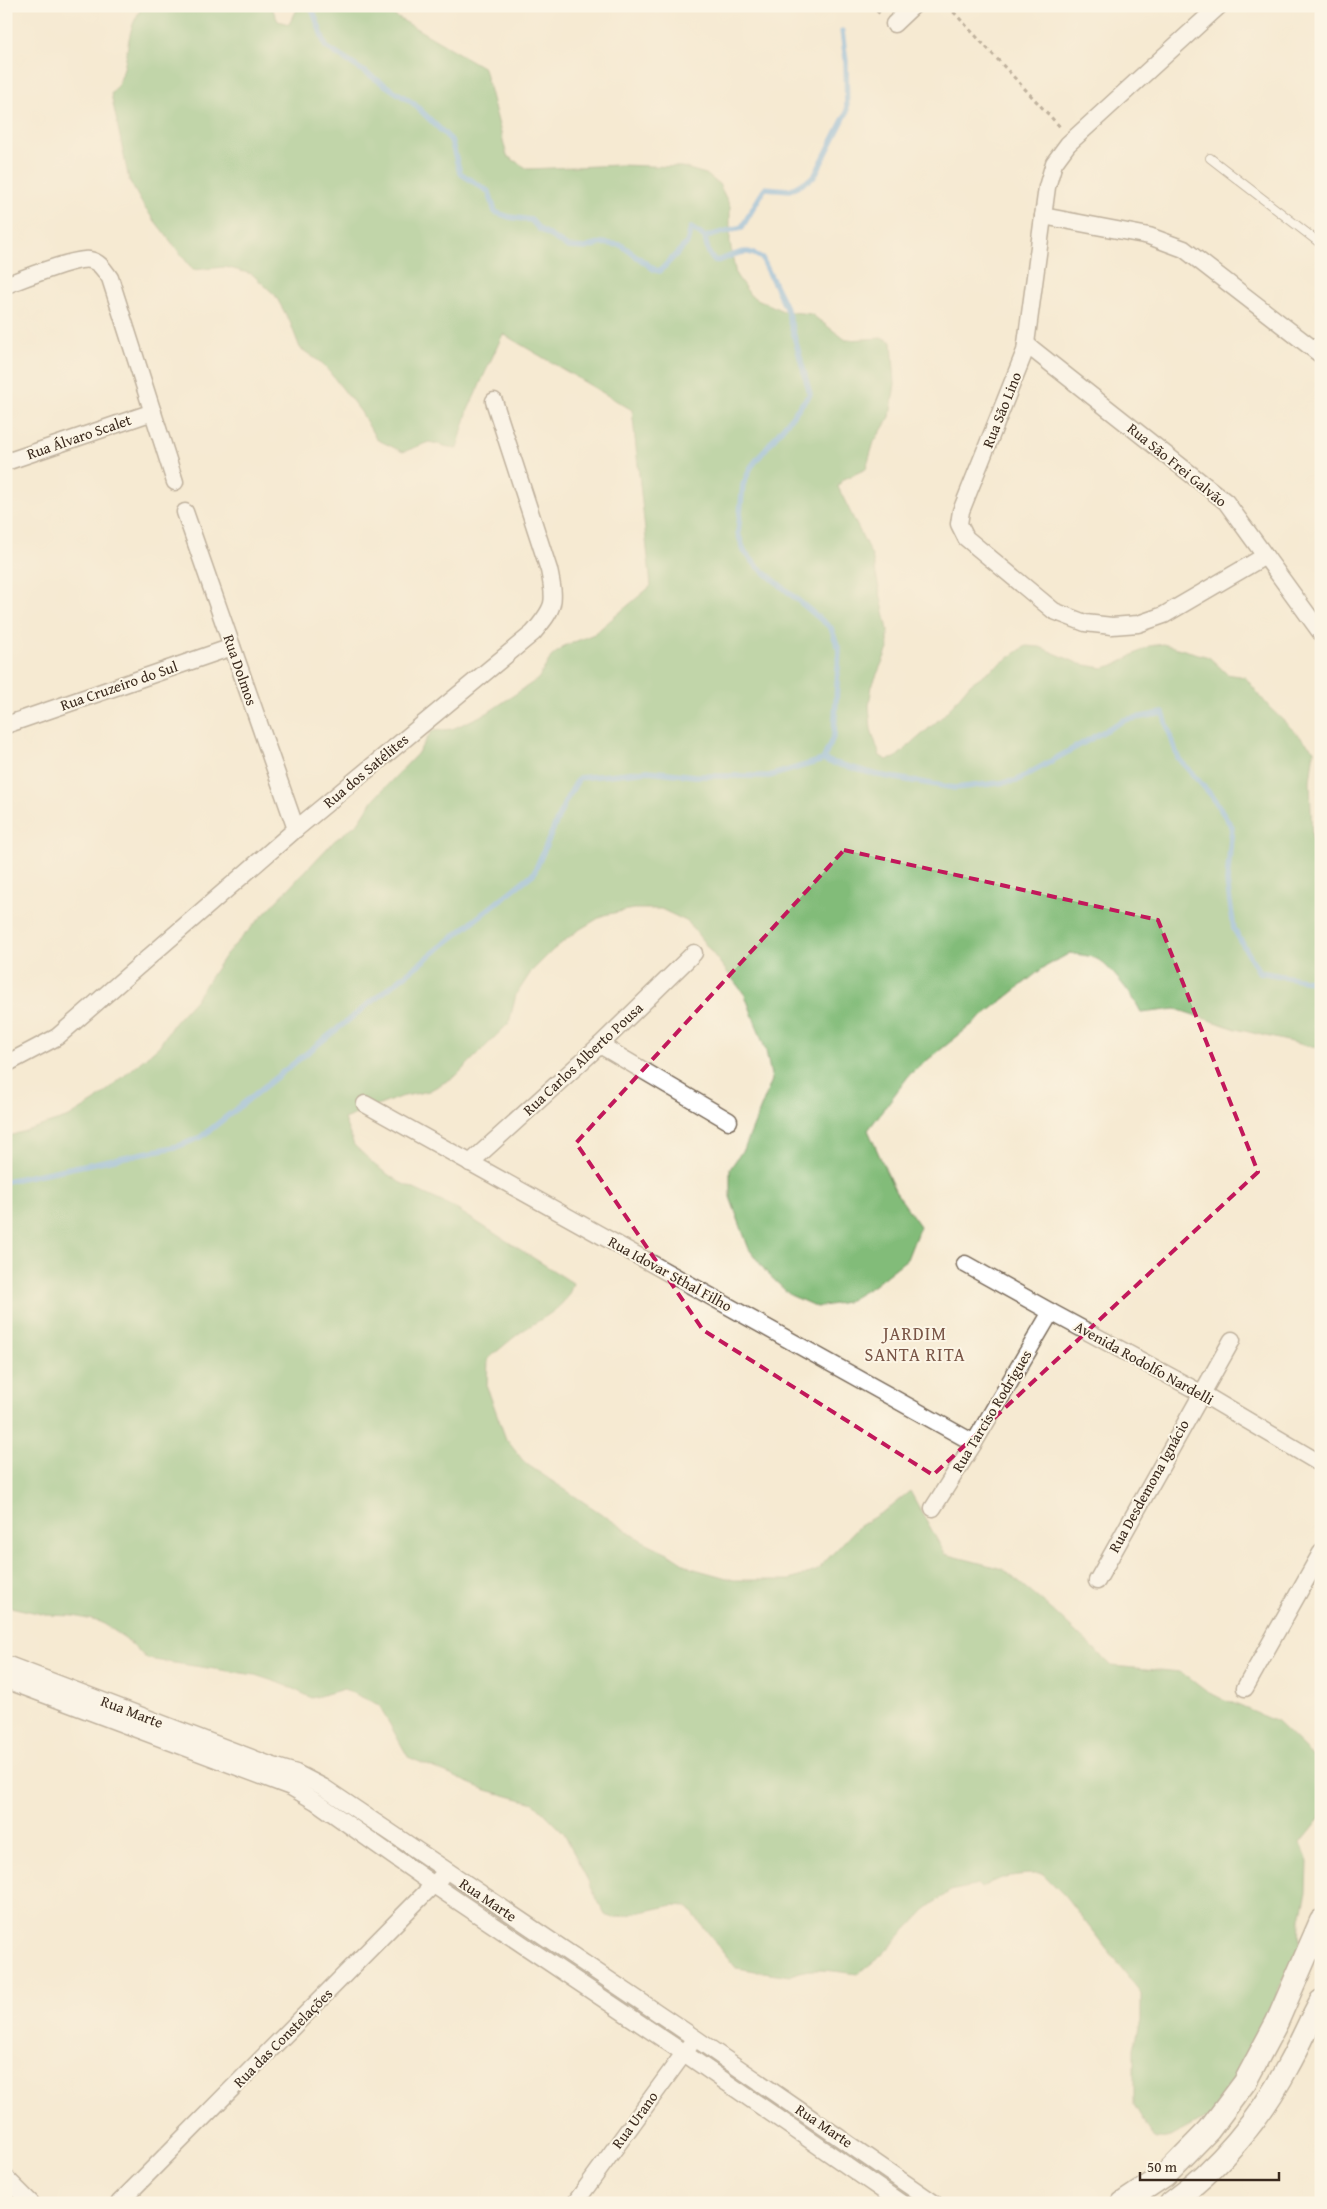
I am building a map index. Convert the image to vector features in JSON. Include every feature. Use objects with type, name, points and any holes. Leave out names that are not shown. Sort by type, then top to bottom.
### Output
[{"type":"main road","points":[[1123,2203],[1165,2175],[1210,2130],[1245,2082],[1277,2022],[1321,1921]]},
{"type":"main road","points":[[1171,2203],[1226,2154],[1258,2115],[1288,2067],[1321,2001]]},
{"type":"street","points":[[894,24],[913,6]]},
{"type":"street","name":"Rua São Lino","points":[[1220,6],[1072,140],[1054,163],[1047,187],[1025,351],[961,511],[959,524],[966,538],[1054,611],[1084,624],[1112,626],[1138,624],[1164,615],[1265,556]]},
{"type":"street","points":[[1043,216],[1149,236],[1184,249],[1321,354]]},
{"type":"street","points":[[6,285],[89,259],[101,265],[110,278],[175,482]]},
{"type":"street","name":"Rua São Frei Galvão","points":[[1026,344],[1226,502],[1321,633]]},
{"type":"street","name":"Rua dos Satélites","points":[[6,1064],[57,1037],[296,829],[533,633],[549,614],[554,595],[549,570],[494,401]]},
{"type":"street","name":"Rua Álvaro Scalet","points":[[6,462],[153,412]]},
{"type":"street","name":"Rua Dolmos","points":[[185,512],[296,829]]},
{"type":"street","name":"Rua Cruzeiro do Sul","points":[[6,725],[232,647]]},
{"type":"street","name":"Rua Carlos Alberto Pousa","points":[[470,1163],[600,1045],[694,953]]},
{"type":"street","points":[[600,1045],[729,1122]]},
{"type":"street","name":"Rua Idovar Sthal Filho","points":[[365,1104],[974,1443]]},
{"type":"street","name":"Avenida Rodolfo Nardelli","points":[[965,1264],[1201,1393],[1321,1464]]},
{"type":"street","name":"Rua Tarciso Rodrigues","points":[[933,1508],[974,1443],[1051,1312]]},
{"type":"street","name":"Rua Desdemona Ignácio","points":[[1097,1581],[1232,1340]]},
{"type":"street","points":[[1246,1688],[1321,1553]]},
{"type":"street","name":"Rua Marte","points":[[6,1664],[270,1765],[296,1773],[342,1799],[446,1872],[695,2038],[934,2203]]},
{"type":"street","name":"Rua Marte","points":[[6,1680],[291,1788],[315,1801],[434,1885],[684,2053],[901,2203]]},
{"type":"street","name":"Rua das Constelações","points":[[119,2203],[446,1872]]},
{"type":"street","name":"Rua Urano","points":[[574,2203],[695,2038]]},
{"type":"street","points":[[6,2178],[31,2203]]},
{"type":"lane","points":[[1210,158],[1321,244]]},
{"type":"path","points":[[948,6],[1072,140]]},
{"type":"highlighted area","points":[[844,850],[1158,920],[1258,1172],[933,1475],[703,1330],[576,1143]]},
{"type":"green space","points":[[142,6],[271,6],[278,21],[289,24],[299,6],[378,6],[484,68],[507,156],[528,169],[619,165],[682,167],[706,174],[719,184],[730,206],[730,243],[736,275],[751,296],[783,311],[811,314],[846,340],[883,338],[892,342],[895,384],[890,417],[874,442],[866,469],[842,480],[838,487],[872,556],[888,630],[888,649],[872,686],[869,706],[871,729],[880,756],[887,760],[895,758],[943,716],[970,684],[1026,646],[1040,647],[1080,664],[1103,668],[1117,664],[1149,646],[1163,644],[1209,657],[1227,674],[1245,677],[1269,707],[1314,750],[1310,781],[1312,841],[1321,865],[1321,1049],[1236,1029],[1176,1009],[1141,1013],[1115,975],[1102,963],[1091,957],[1070,953],[1043,968],[910,1074],[868,1130],[895,1191],[920,1226],[907,1259],[873,1286],[846,1302],[817,1307],[790,1295],[767,1273],[749,1249],[730,1197],[730,1169],[746,1145],[772,1080],[766,1051],[745,995],[688,922],[661,909],[633,909],[604,915],[577,931],[553,950],[531,972],[516,995],[509,1023],[456,1076],[429,1091],[400,1097],[344,1119],[354,1145],[376,1166],[399,1182],[453,1207],[573,1283],[570,1292],[559,1306],[521,1332],[488,1359],[487,1387],[506,1439],[525,1463],[641,1540],[668,1553],[691,1568],[734,1580],[790,1580],[816,1571],[859,1526],[886,1510],[910,1491],[945,1554],[1003,1569],[1051,1609],[1112,1666],[1181,1672],[1207,1692],[1277,1722],[1309,1753],[1321,1761],[1321,1818],[1301,1843],[1308,1862],[1307,1891],[1301,1918],[1300,1946],[1224,2112],[1198,2122],[1171,2137],[1155,2140],[1134,2105],[1134,2048],[1141,2021],[1141,1993],[1065,1896],[1043,1874],[1010,1876],[995,1880],[981,1888],[978,1885],[950,1891],[925,1910],[882,1955],[858,1974],[814,1970],[790,1976],[736,1968],[687,1906],[673,1905],[614,1918],[605,1915],[564,1833],[534,1803],[486,1790],[408,1757],[379,1705],[344,1689],[312,1698],[285,1685],[255,1675],[147,1659],[125,1638],[101,1622],[74,1616],[46,1615],[6,1606],[6,1137],[69,1117],[95,1101],[159,1046],[174,1023],[195,1000],[226,954],[334,841],[358,823],[374,799],[417,754],[432,731],[452,729],[487,713],[538,679],[551,657],[564,646],[594,634],[651,586],[632,410],[503,334],[468,410],[457,449],[429,442],[403,452],[376,439],[361,412],[323,364],[300,348],[290,322],[275,295],[252,274],[225,267],[193,270],[144,207],[129,180],[111,94],[121,78],[132,27]]},
{"type":"waterway","points":[[309,6],[313,11],[326,47],[413,103],[451,140],[460,173],[489,192],[495,212],[509,217],[531,220],[539,229],[568,247],[585,248],[602,243],[621,245],[655,270],[660,271],[687,243],[691,228],[705,237],[711,257],[715,260],[747,252],[762,258],[787,310],[810,394],[751,467],[743,485],[738,533],[744,551],[756,565],[831,628],[839,650],[834,735],[823,760]]},
{"type":"waterway","points":[[705,237],[742,227],[765,188],[790,190],[814,177],[847,112],[846,61],[842,31]]},
{"type":"waterway","points":[[6,1181],[179,1146],[201,1137],[534,873],[565,802],[579,778],[648,771],[695,776],[769,776],[823,760],[878,775],[955,788],[1016,781],[1124,720],[1163,713],[1178,758],[1212,796],[1232,827],[1227,882],[1234,929],[1259,972],[1321,983]]},
{"type":"district","name":"JARDIM SANTA RITA","points":[[915,1344]]}]
